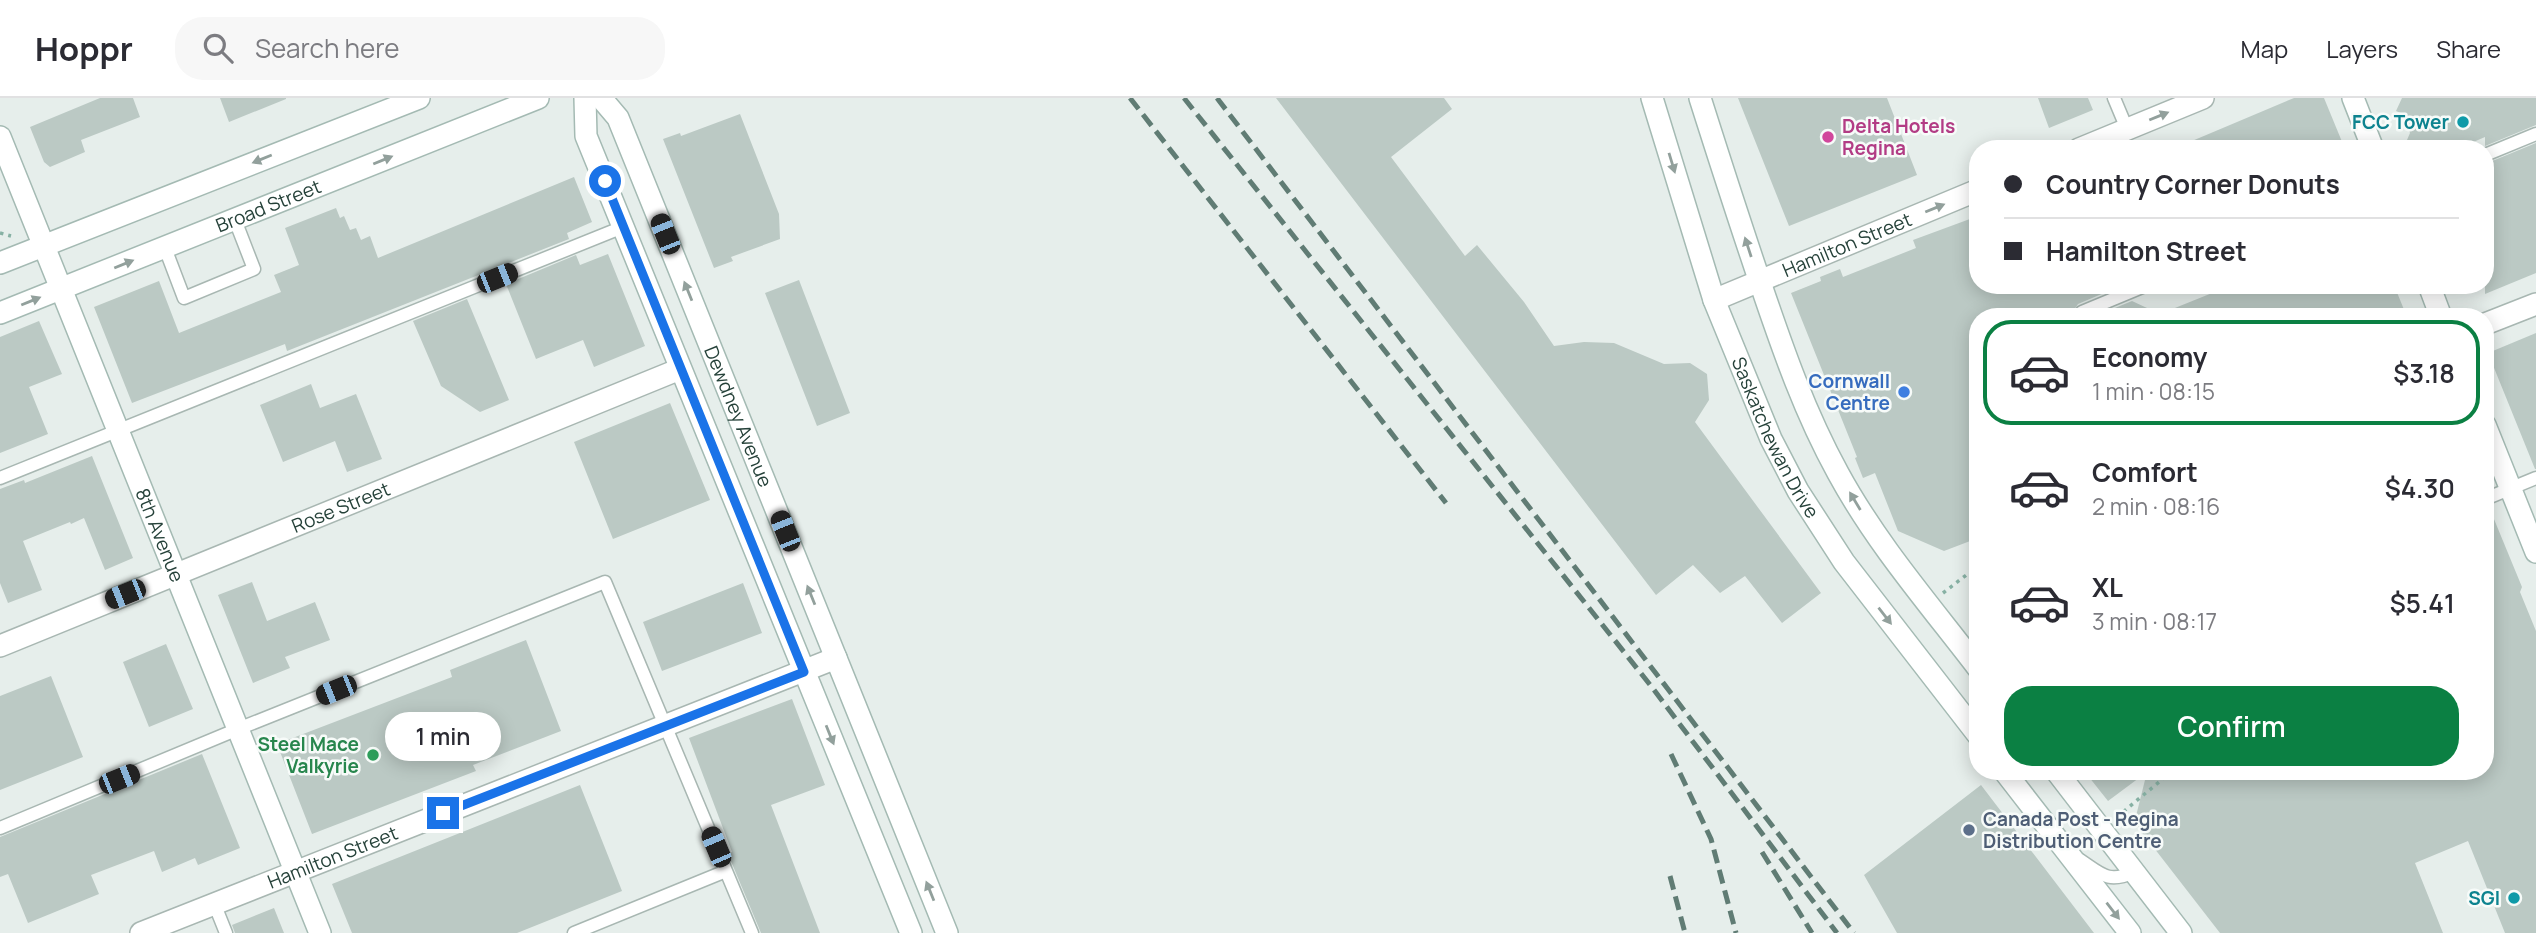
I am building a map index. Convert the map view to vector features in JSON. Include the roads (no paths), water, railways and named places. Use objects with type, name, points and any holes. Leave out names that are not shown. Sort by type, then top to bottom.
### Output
[{"type":"main road","points":[[0,263],[419,98]]},
{"type":"main road","name":"Broad Street","points":[[0,313],[538,98]]},
{"type":"main road","name":"Dewdney Avenue","points":[[585,98],[586,136],[911,933]]},
{"type":"main road","name":"Dewdney Avenue","points":[[601,98],[618,118],[947,933]]},
{"type":"main road","name":"Saskatchewan Drive","points":[[1652,98],[1714,300],[1771,439],[1819,525],[1844,562],[1969,723]]},
{"type":"main road","name":"Saskatchewan Drive","points":[[1700,98],[1788,366],[1812,422],[1838,473],[1893,558],[1969,656]]},
{"type":"main road","points":[[2101,140],[2203,98]]},
{"type":"main road","points":[[2353,98],[2370,140]]},
{"type":"main road","name":"8th Avenue","points":[[0,137],[320,933]]},
{"type":"main road","name":"Hamilton Street","points":[[1714,300],[1969,194]]},
{"type":"main road","points":[[2494,320],[2536,304]]},
{"type":"main road","name":"Rose Street","points":[[0,646],[680,369]]},
{"type":"main road","points":[[2494,448],[2536,552]]},
{"type":"main road","name":"Hamilton Street","points":[[141,933],[836,658]]},
{"type":"main road","points":[[2012,780],[2130,933]]},
{"type":"main road","points":[[2063,780],[2181,933]]},
{"type":"lane","points":[[2114,98],[2127,129]]},
{"type":"lane","points":[[2494,151],[2536,134]]},
{"type":"lane","points":[[165,248],[184,298],[254,269],[234,220]]},
{"type":"lane","points":[[0,478],[623,227]]},
{"type":"lane","points":[[2092,308],[2125,294]]},
{"type":"lane","points":[[2494,495],[2536,478]]},
{"type":"lane","points":[[0,828],[605,582],[752,933]]},
{"type":"lane","points":[[2066,850],[2105,877],[2116,878],[2134,872]]},
{"type":"lane","points":[[574,933],[726,871]]},
{"type":"lane","points":[[214,903],[226,933]]},
{"type":"railway","points":[[1130,98],[1446,503]]},
{"type":"railway","points":[[1184,98],[1651,686],[1837,933]]},
{"type":"railway","points":[[1217,98],[1854,933]]},
{"type":"railway","points":[[1671,754],[1711,839],[1736,933]]},
{"type":"railway","points":[[1762,852],[1812,933]]},
{"type":"railway","points":[[1670,876],[1685,933]]},
{"type":"place","name":"FCC Tower","points":[[2463,122]]},
{"type":"place","name":"Delta Hotels Regina","points":[[1828,137]]},
{"type":"place","name":"Cornwall Centre","points":[[1904,392]]},
{"type":"place","name":"Steel Mace Valkyrie","points":[[373,755]]},
{"type":"place","name":"Canada Post - Regina Distribution Centre","points":[[1969,830]]},
{"type":"place","name":"SGI","points":[[2514,898]]}]
